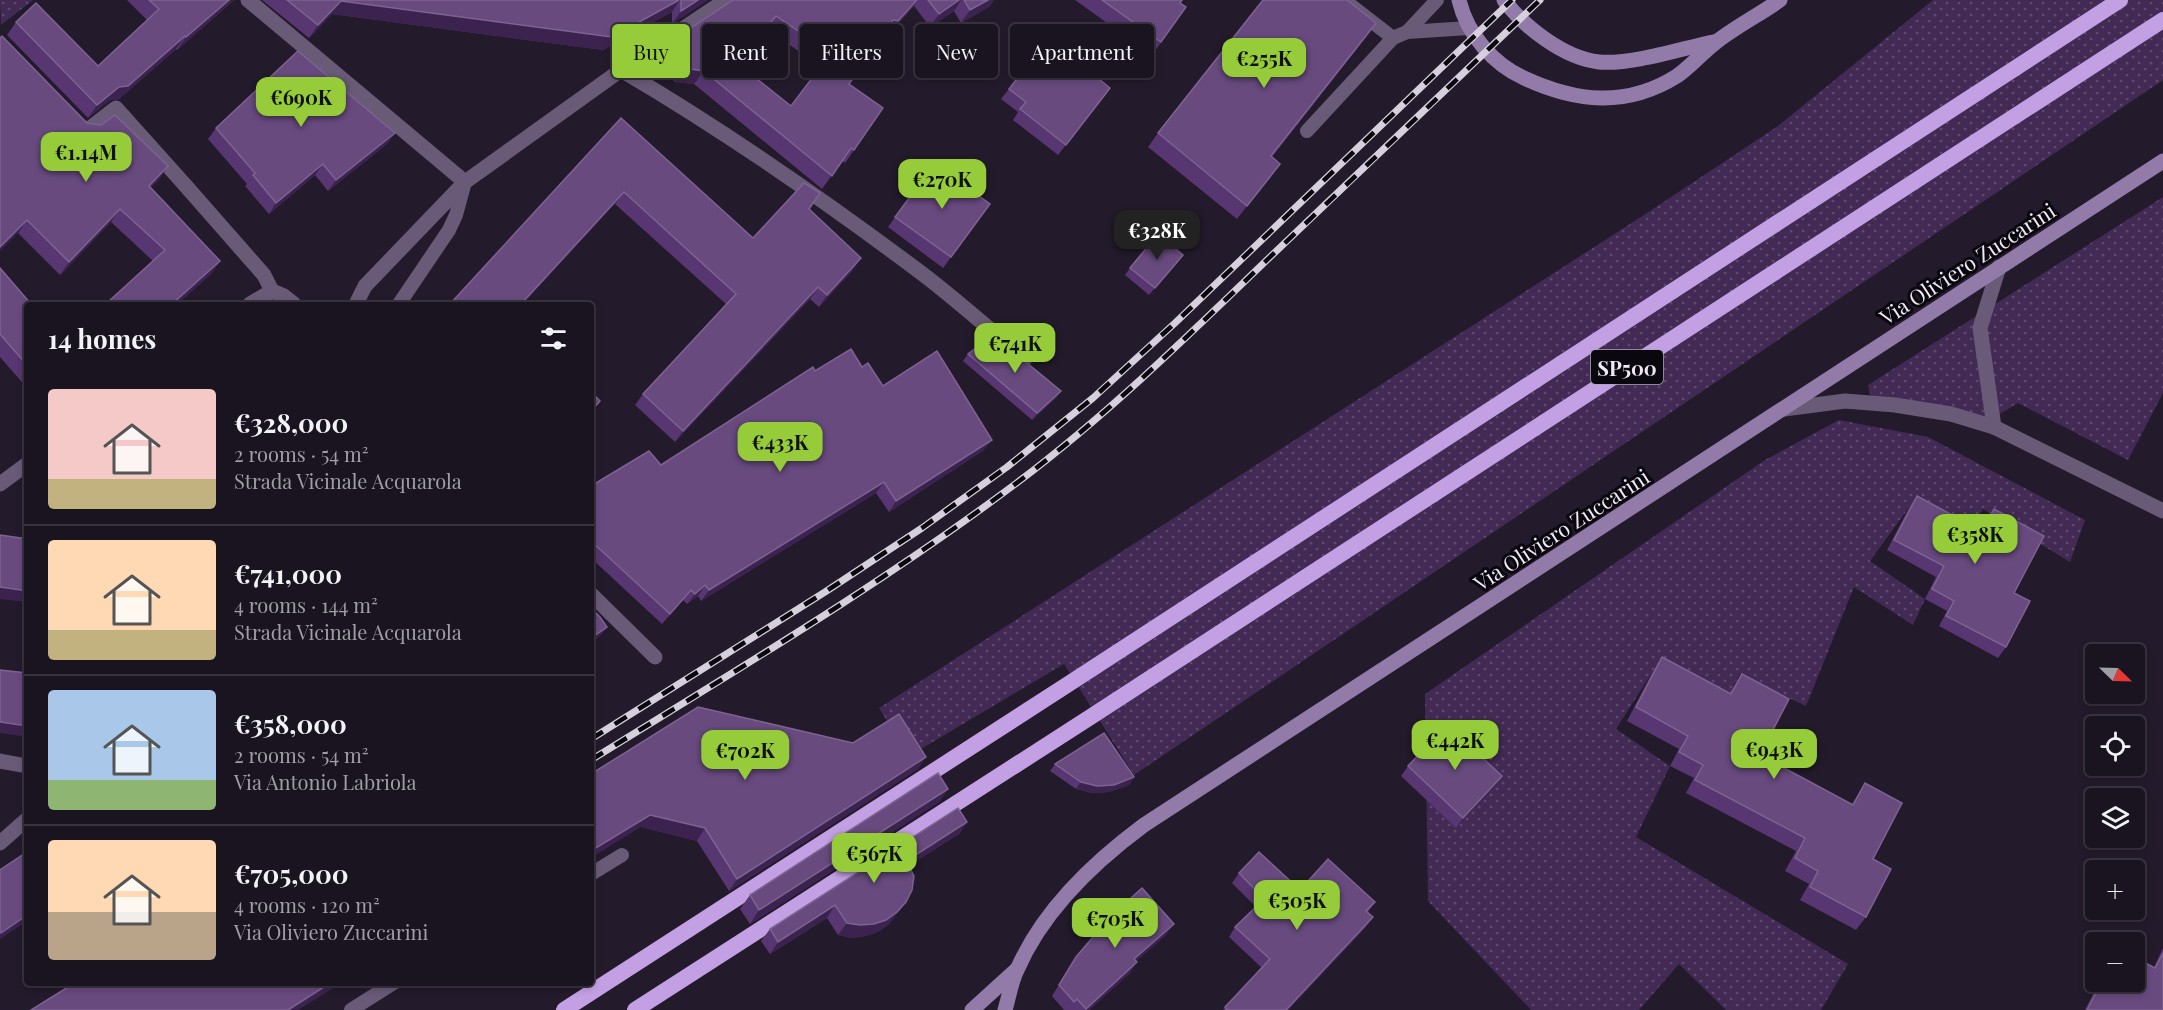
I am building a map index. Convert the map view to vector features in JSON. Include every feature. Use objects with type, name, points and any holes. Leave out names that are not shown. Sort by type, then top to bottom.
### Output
[{"type":"highway","name":"SP500","points":[[564,1010],[2120,0]]},
{"type":"highway","name":"SP500","points":[[635,1010],[2163,20]]},
{"type":"main road","points":[[1460,0],[1469,28],[1484,48],[1514,73],[1547,89],[1583,98],[1616,98],[1642,93],[1677,76],[1716,42],[1780,0]]},
{"type":"main road","points":[[1504,0],[1512,11],[1539,36],[1564,50],[1598,62],[1632,60],[1716,42]]},
{"type":"main road","name":"Via Oliviero Zuccarini","points":[[1005,1010],[1016,970],[1048,917],[1101,860],[1141,827],[2163,161]]},
{"type":"main road","name":"Via Oliviero Zuccarini","points":[[972,1010],[1016,970]]},
{"type":"street","points":[[248,0],[465,183]]},
{"type":"street","points":[[690,24],[726,0]]},
{"type":"street","points":[[357,302],[365,286],[465,183],[612,77]]},
{"type":"street","points":[[635,78],[782,172],[921,273],[1025,359]]},
{"type":"street","points":[[80,124],[89,129],[116,108],[264,275],[272,291],[292,302]]},
{"type":"street","points":[[1994,427],[1980,328],[1999,267]]},
{"type":"street","points":[[253,302],[272,291]]},
{"type":"street","points":[[1784,409],[1845,401],[1895,405],[1951,414],[1994,427],[2163,511]]},
{"type":"street","points":[[0,484],[24,466]]},
{"type":"street","points":[[594,597],[655,657]]},
{"type":"street","points":[[0,761],[24,765]]},
{"type":"street","points":[[0,843],[24,822]]},
{"type":"lane","points":[[1344,0],[1393,38]]},
{"type":"lane","points":[[1407,32],[1437,0]]},
{"type":"lane","points":[[1307,131],[1393,38],[1407,32],[1469,28]]},
{"type":"lane","points":[[400,302],[449,230],[465,183]]},
{"type":"lane","points":[[594,872],[622,855]]},
{"type":"lane","points":[[351,1010],[389,986]]},
{"type":"shaded area","points":[[0,0],[33,0],[1,25]]},
{"type":"shaded area","points":[[1933,0],[2163,0],[2163,80],[1134,775],[1064,664],[909,756],[879,708],[1644,215],[1778,126]]},
{"type":"shaded area","points":[[2163,197],[2163,393],[2128,460],[2018,403],[1983,424],[1872,403],[1868,385]]},
{"type":"shaded area","points":[[1839,420],[1928,437],[2085,520],[2070,562],[1983,509],[1966,536],[1910,506],[1870,561],[1925,599],[1913,625],[1854,587],[1806,706],[1740,675],[1724,702],[1653,671],[1616,729],[1670,766],[1636,837],[1848,964],[1821,1010],[1726,1010],[1679,964],[1639,1010],[1531,1010],[1428,901],[1425,694],[1765,460]]},
{"type":"building","points":[[149,0],[229,0],[128,86],[119,87],[97,105],[16,22],[36,3],[98,66],[159,9]]},
{"type":"building","points":[[287,0],[679,0],[636,24],[612,24],[612,37],[341,1],[318,25]]},
{"type":"building","points":[[681,0],[698,0],[681,11]]},
{"type":"building","points":[[733,0],[917,0],[898,21],[893,20],[890,24],[800,24],[800,32],[776,16],[769,24],[702,24],[702,71],[690,69],[690,29]]},
{"type":"building","points":[[928,0],[959,0],[939,14]]},
{"type":"building","points":[[964,0],[988,0],[970,10]]},
{"type":"building","points":[[1102,0],[1182,0],[1180,3],[1186,7],[1161,42],[1154,37],[1154,24],[1136,24]]},
{"type":"building","points":[[1263,0],[1347,0],[1376,23],[1271,156],[1280,164],[1247,206],[1158,133]]},
{"type":"building","points":[[2,36],[87,123],[101,125],[115,115],[168,166],[149,186],[220,261],[174,302],[108,302],[165,250],[120,209],[69,262],[27,220],[0,247],[0,38]]},
{"type":"building","points":[[298,51],[395,133],[336,180],[323,164],[276,203],[253,175],[255,173],[216,128]]},
{"type":"building","points":[[713,78],[756,78],[791,106],[812,78],[853,78],[849,84],[883,108],[854,150],[851,148],[832,176]]},
{"type":"building","points":[[1017,78],[1098,78],[1110,88],[1066,145],[1020,109],[1026,102],[1009,89]]},
{"type":"building","points":[[621,118],[753,238],[804,183],[820,193],[809,209],[861,258],[827,295],[818,287],[683,431],[643,394],[736,294],[624,192],[523,302],[452,302]]},
{"type":"building","points":[[934,164],[990,204],[951,257],[895,217]]},
{"type":"building","points":[[1158,234],[1183,255],[1155,288],[1130,268]]},
{"type":"building","points":[[0,268],[29,302],[24,302],[24,362],[0,334]]},
{"type":"building","points":[[993,335],[1061,391],[1037,413],[968,354]]},
{"type":"building","points":[[851,349],[862,367],[868,363],[883,386],[937,351],[992,440],[896,501],[884,482],[709,590],[705,585],[695,594],[691,590],[670,614],[594,544],[594,484],[649,451],[661,465],[813,367],[815,371]]},
{"type":"building","points":[[594,395],[600,401],[594,408]]},
{"type":"building","points":[[1917,496],[1982,531],[1994,509],[2044,536],[2014,593],[2030,601],[2006,647],[1946,616],[1954,601],[1932,589],[1944,566],[1894,540]]},
{"type":"building","points":[[0,535],[24,539],[24,591],[0,587]]},
{"type":"building","points":[[594,611],[600,617],[607,627],[594,636]]},
{"type":"building","points":[[1662,657],[1731,694],[1742,674],[1789,699],[1760,755],[1853,805],[1865,783],[1902,803],[1873,859],[1891,869],[1866,917],[1810,887],[1818,871],[1795,858],[1805,838],[1695,780],[1703,765],[1679,752],[1688,736],[1636,707]]},
{"type":"building","points":[[0,670],[24,673],[24,726],[0,722]]},
{"type":"building","points":[[698,707],[853,743],[899,714],[926,757],[737,879],[705,828],[650,815],[594,849],[594,772]]},
{"type":"building","points":[[1447,725],[1502,776],[1463,818],[1408,766]]},
{"type":"building","points":[[1104,733],[1134,777],[1114,785],[1097,786],[1081,782],[1055,764]]},
{"type":"building","points":[[938,773],[948,789],[759,910],[750,895]]},
{"type":"building","points":[[958,808],[967,822],[906,861],[914,876],[912,890],[906,902],[897,912],[886,920],[860,925],[847,923],[835,905],[778,942],[770,929]]},
{"type":"building","points":[[1259,852],[1300,890],[1328,859],[1375,902],[1366,911],[1373,917],[1286,1010],[1227,1010],[1225,1007],[1270,959],[1235,927],[1264,899],[1239,873]]},
{"type":"building","points":[[24,854],[24,917],[1,933],[0,931],[0,870]]},
{"type":"building","points":[[1142,888],[1174,924],[1134,959],[1137,962],[1086,1009],[1077,999],[1074,1002],[1059,985],[1076,957],[1110,917]]},
{"type":"building","points":[[2163,953],[2163,1010],[2087,1010],[2096,992],[2145,992],[2145,963],[2155,968]]},
{"type":"building","points":[[70,986],[326,986],[288,1010],[31,1010]]},
{"type":"railway","points":[[594,737],[825,592],[922,528],[1007,467],[1093,398],[1175,323],[1512,0]]},
{"type":"railway","points":[[594,758],[754,660],[914,556],[967,520],[1051,456],[1177,345],[1540,0]]}]
